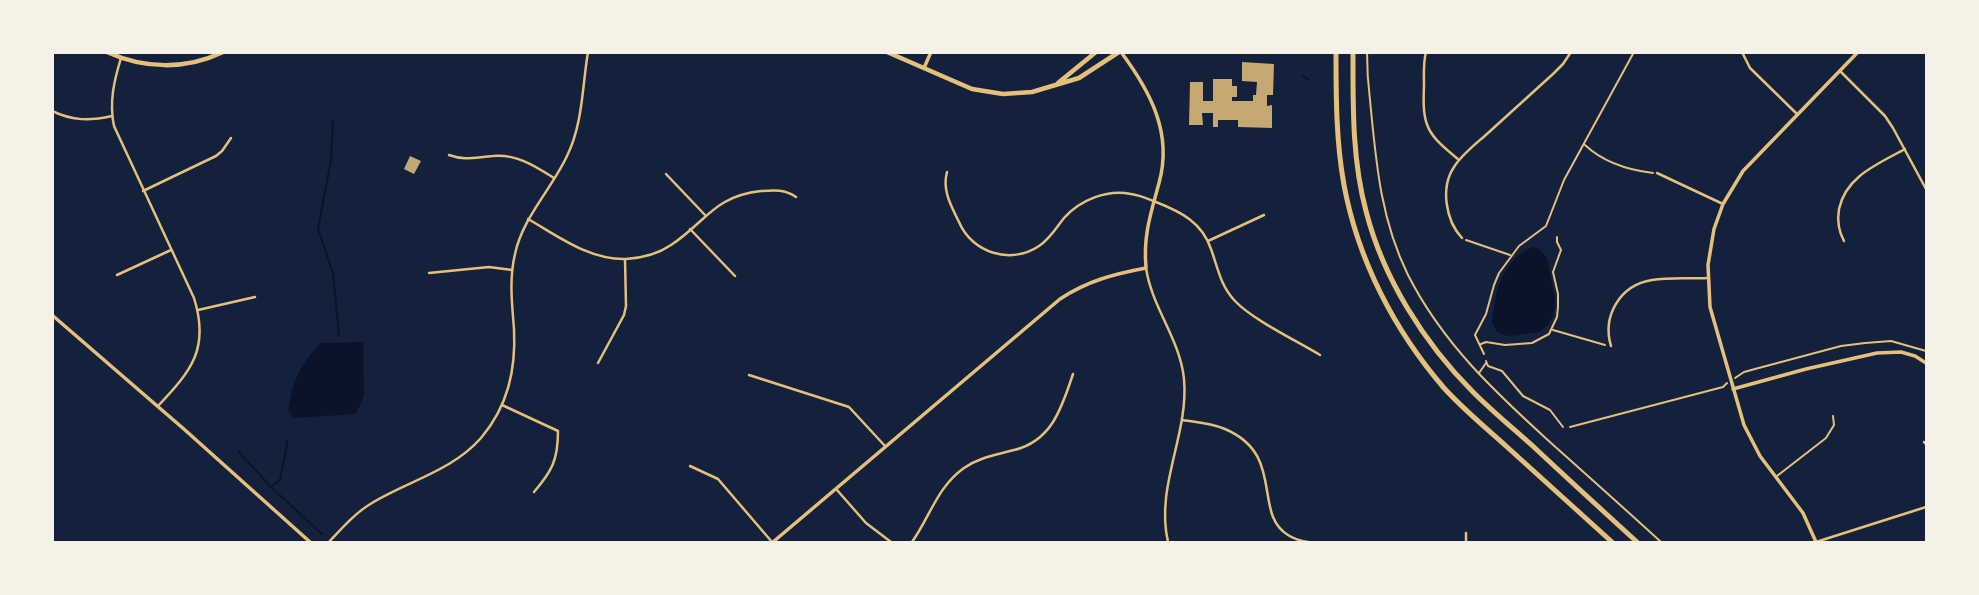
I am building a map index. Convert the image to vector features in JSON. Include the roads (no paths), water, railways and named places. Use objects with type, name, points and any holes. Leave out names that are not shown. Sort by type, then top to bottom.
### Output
[{"type":"highway","points":[[1336,52],[1336,106],[1344,186],[1363,251],[1390,311],[1415,350],[1450,394],[1612,542]]},
{"type":"highway","points":[[1353,52],[1355,144],[1359,181],[1366,212],[1385,264],[1405,303],[1429,340],[1473,392],[1637,542]]},
{"type":"main road","points":[[107,52],[144,64],[172,66],[206,60],[223,52]]},
{"type":"main road","points":[[887,52],[972,89],[1019,94],[1079,78],[1120,52]]},
{"type":"main road","points":[[1054,85],[1096,52]]},
{"type":"street","points":[[329,542],[351,519],[372,503],[443,468],[466,452],[483,435],[502,405],[513,365],[511,291],[517,245],[528,219],[566,159],[577,131],[588,52]]},
{"type":"street","points":[[924,68],[931,52]]},
{"type":"street","points":[[1120,52],[1139,75],[1160,125],[1163,156],[1145,241],[1146,268],[1155,301],[1171,331],[1184,379],[1182,421],[1166,488],[1164,519],[1168,542]]},
{"type":"street","points":[[1426,52],[1424,119],[1433,137],[1459,160]]},
{"type":"street","points":[[1462,238],[1452,225],[1446,197],[1449,176],[1459,160],[1553,74],[1571,52]]},
{"type":"street","points":[[1742,52],[1750,68],[1797,114]]},
{"type":"street","points":[[1858,52],[1743,171],[1723,204],[1711,243],[1707,278],[1712,315],[1738,410],[1749,437],[1803,513],[1816,542],[1927,507]]},
{"type":"street","points":[[121,58],[112,94],[112,116],[117,136],[194,298],[200,324],[193,362],[180,383],[157,407]]},
{"type":"street","points":[[1840,71],[1885,116],[1927,189]]},
{"type":"street","points":[[52,111],[83,120],[112,116]]},
{"type":"street","points":[[143,191],[216,156],[231,138]]},
{"type":"street","points":[[1844,241],[1839,231],[1838,214],[1840,203],[1850,185],[1867,170],[1905,149]]},
{"type":"street","points":[[449,155],[466,160],[495,156],[513,157],[534,165],[555,179]]},
{"type":"street","points":[[947,172],[947,194],[961,227],[973,242],[1000,255],[1022,254],[1041,245],[1070,212],[1081,204],[1110,193],[1129,193],[1187,216],[1200,228],[1208,242],[1221,282],[1233,299],[1248,313],[1320,355]]},
{"type":"street","points":[[1657,173],[1723,204]]},
{"type":"street","points":[[666,174],[705,215]]},
{"type":"street","points":[[528,219],[585,251],[625,259],[658,252],[679,240],[724,201],[750,192],[776,189],[796,197]]},
{"type":"street","points":[[1208,242],[1264,215]]},
{"type":"street","points":[[690,229],[735,276]]},
{"type":"street","points":[[117,275],[171,250]]},
{"type":"street","points":[[598,363],[624,315],[625,259]]},
{"type":"street","points":[[429,273],[489,267],[512,270]]},
{"type":"street","points":[[690,466],[718,479],[773,542],[1060,299],[1081,285],[1099,278],[1146,268]]},
{"type":"street","points":[[1611,346],[1608,332],[1611,313],[1628,290],[1653,279],[1707,278]]},
{"type":"street","points":[[198,310],[255,297]]},
{"type":"street","points":[[52,315],[186,430],[310,542]]},
{"type":"street","points":[[1732,389],[1805,369],[1877,354],[1901,352],[1927,363]]},
{"type":"street","points":[[912,542],[939,494],[954,476],[985,457],[1029,445],[1049,429],[1062,410],[1073,374]]},
{"type":"street","points":[[749,375],[849,407],[885,447]]},
{"type":"street","points":[[502,405],[558,431],[558,448],[553,466],[534,492]]},
{"type":"street","points":[[1182,421],[1223,428],[1250,446],[1265,473],[1268,503],[1275,521],[1288,536],[1308,542]]},
{"type":"street","points":[[837,490],[866,523],[891,542]]},
{"type":"street","points":[[1466,533],[1466,542]]},
{"type":"lane","points":[[1776,477],[1826,438],[1834,425],[1833,416]]},
{"type":"water","points":[[1534,247],[1547,258],[1555,303],[1553,316],[1548,325],[1539,332],[1503,335],[1497,332],[1492,323],[1498,289],[1504,274],[1515,259]]},
{"type":"water","points":[[363,342],[364,396],[356,414],[294,418],[288,411],[298,374],[321,343]]},
{"type":"waterway","points":[[1303,76],[1309,80]]},
{"type":"waterway","points":[[333,120],[331,160],[318,229],[333,273],[339,336]]},
{"type":"waterway","points":[[288,439],[280,480],[271,487],[322,534]]},
{"type":"waterway","points":[[239,452],[270,486]]}]
